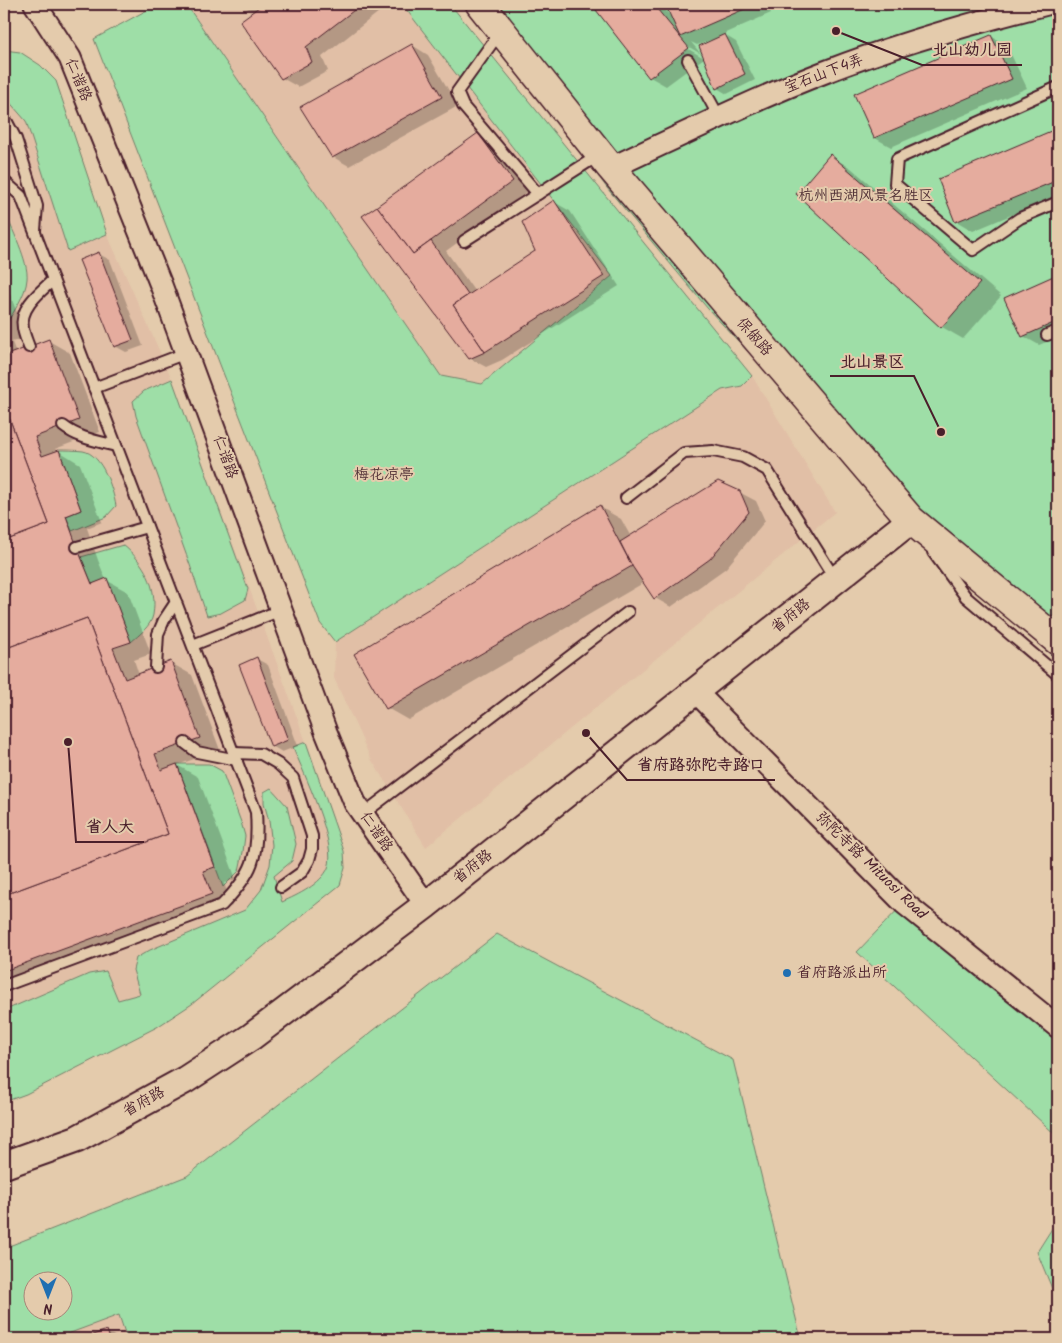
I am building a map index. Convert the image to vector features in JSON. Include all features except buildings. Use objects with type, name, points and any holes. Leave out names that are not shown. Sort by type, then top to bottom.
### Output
[{"type":"main road","name":"保俶路","points":[[480,4],[605,161],[911,520],[1058,641]]},
{"type":"street","name":"仁谐路","points":[[35,4],[70,58],[161,285],[326,732],[355,803],[426,905]]},
{"type":"street","name":"宝石山下4弄","points":[[605,161],[719,117],[826,71],[953,28],[1046,4]]},
{"type":"street","name":"省府路","points":[[4,1165],[77,1139],[185,1080],[251,1037],[426,905],[911,520]]},
{"type":"street","name":"弥陀寺路 Mituosi Road","points":[[696,692],[904,902],[1058,1027]]},
{"type":"lane","points":[[501,31],[457,92],[463,106],[538,194]]},
{"type":"lane","points":[[688,60],[719,117]]},
{"type":"lane","points":[[1058,87],[896,159],[895,184],[973,250],[1020,218],[1058,202]]},
{"type":"lane","points":[[4,120],[16,139],[37,206],[35,234]]},
{"type":"lane","points":[[464,240],[538,194],[605,161]]},
{"type":"lane","points":[[4,181],[21,196],[256,812],[256,852],[248,873],[238,889],[222,905],[4,986]]},
{"type":"lane","points":[[29,347],[22,326],[25,313],[29,302],[53,280]]},
{"type":"lane","points":[[1047,335],[1058,331]]},
{"type":"lane","points":[[94,388],[186,353]]},
{"type":"lane","points":[[63,426],[70,432],[87,439],[116,446]]},
{"type":"lane","points":[[626,498],[684,453],[713,450],[743,457],[766,470],[836,580]]},
{"type":"lane","points":[[911,520],[966,597],[1058,675]]},
{"type":"lane","points":[[78,547],[147,527]]},
{"type":"lane","points":[[156,667],[158,634],[164,620],[176,602]]},
{"type":"lane","points":[[193,645],[281,610]]},
{"type":"lane","points":[[363,814],[628,612]]},
{"type":"lane","points":[[185,743],[197,752],[235,757],[260,754],[278,764],[293,778],[312,836],[312,849],[309,860],[302,872],[281,887]]},
{"type":"shaded area","points":[[186,4],[402,4],[612,276],[482,384],[441,376]]},
{"type":"shaded area","points":[[4,50],[20,52],[40,65],[56,81],[107,234],[172,379],[306,742],[344,851],[345,868],[340,885],[192,1004],[4,1071]]},
{"type":"shaded area","points":[[752,376],[835,512],[426,847],[371,759],[334,678],[335,642],[722,390],[742,386]]},
{"type":"shaded area","points":[[119,1315],[127,1339],[54,1339]]},
{"type":"green space","name":"梅花凉亭","points":[[158,4],[186,4],[441,376],[482,384],[612,276],[402,4],[450,4],[752,376],[742,386],[722,390],[335,642],[320,623],[94,39]]},
{"type":"green space","name":"杭州西湖风景名胜区","points":[[473,4],[1058,4],[1058,661],[939,555],[708,309],[607,188]]},
{"type":"green space","points":[[4,50],[20,52],[40,65],[56,81],[107,234],[68,251],[26,121],[4,97]]},
{"type":"green space","points":[[4,210],[15,235],[27,272],[26,285],[22,297],[6,325],[4,320]]},
{"type":"green space","points":[[172,379],[248,589],[245,600],[221,613],[207,616],[136,416],[133,401],[144,391]]},
{"type":"green space","points":[[59,450],[83,451],[96,458],[106,473],[116,506],[106,517],[72,531],[66,516],[81,510]]},
{"type":"green space","points":[[123,545],[137,559],[148,576],[154,605],[150,623],[131,642],[107,579],[92,584],[81,557]]},
{"type":"green space","points":[[306,742],[344,851],[345,868],[340,885],[192,1004],[157,1027],[26,1094],[4,1102],[4,1009],[8,1009],[89,974],[106,971],[118,1000],[140,994],[133,970],[136,958],[150,950],[245,910],[261,890],[270,865],[272,845],[269,821],[264,803],[264,792],[271,788],[287,806],[296,844],[292,861],[274,876],[282,902],[315,884],[325,874],[330,857],[324,826],[293,747]]},
{"type":"green space","points":[[177,764],[209,764],[222,771],[245,836],[239,871],[223,887]]},
{"type":"green space","points":[[904,903],[1058,1027],[1058,1137],[857,952]]},
{"type":"green space","points":[[497,934],[733,1060],[801,1339],[127,1339],[119,1315],[54,1339],[4,1339],[4,1248],[187,1176]]},
{"type":"green space","points":[[1058,1219],[1058,1303],[1037,1252]]},
{"type":"place","name":"北山幼儿园","points":[[836,31]]},
{"type":"place","name":"北山景区","points":[[941,432]]},
{"type":"place","name":"省府路弥陀寺路口","points":[[586,733]]},
{"type":"place","name":"省人大","points":[[68,742]]},
{"type":"place","name":"省府路派出所","points":[[787,973]]}]
